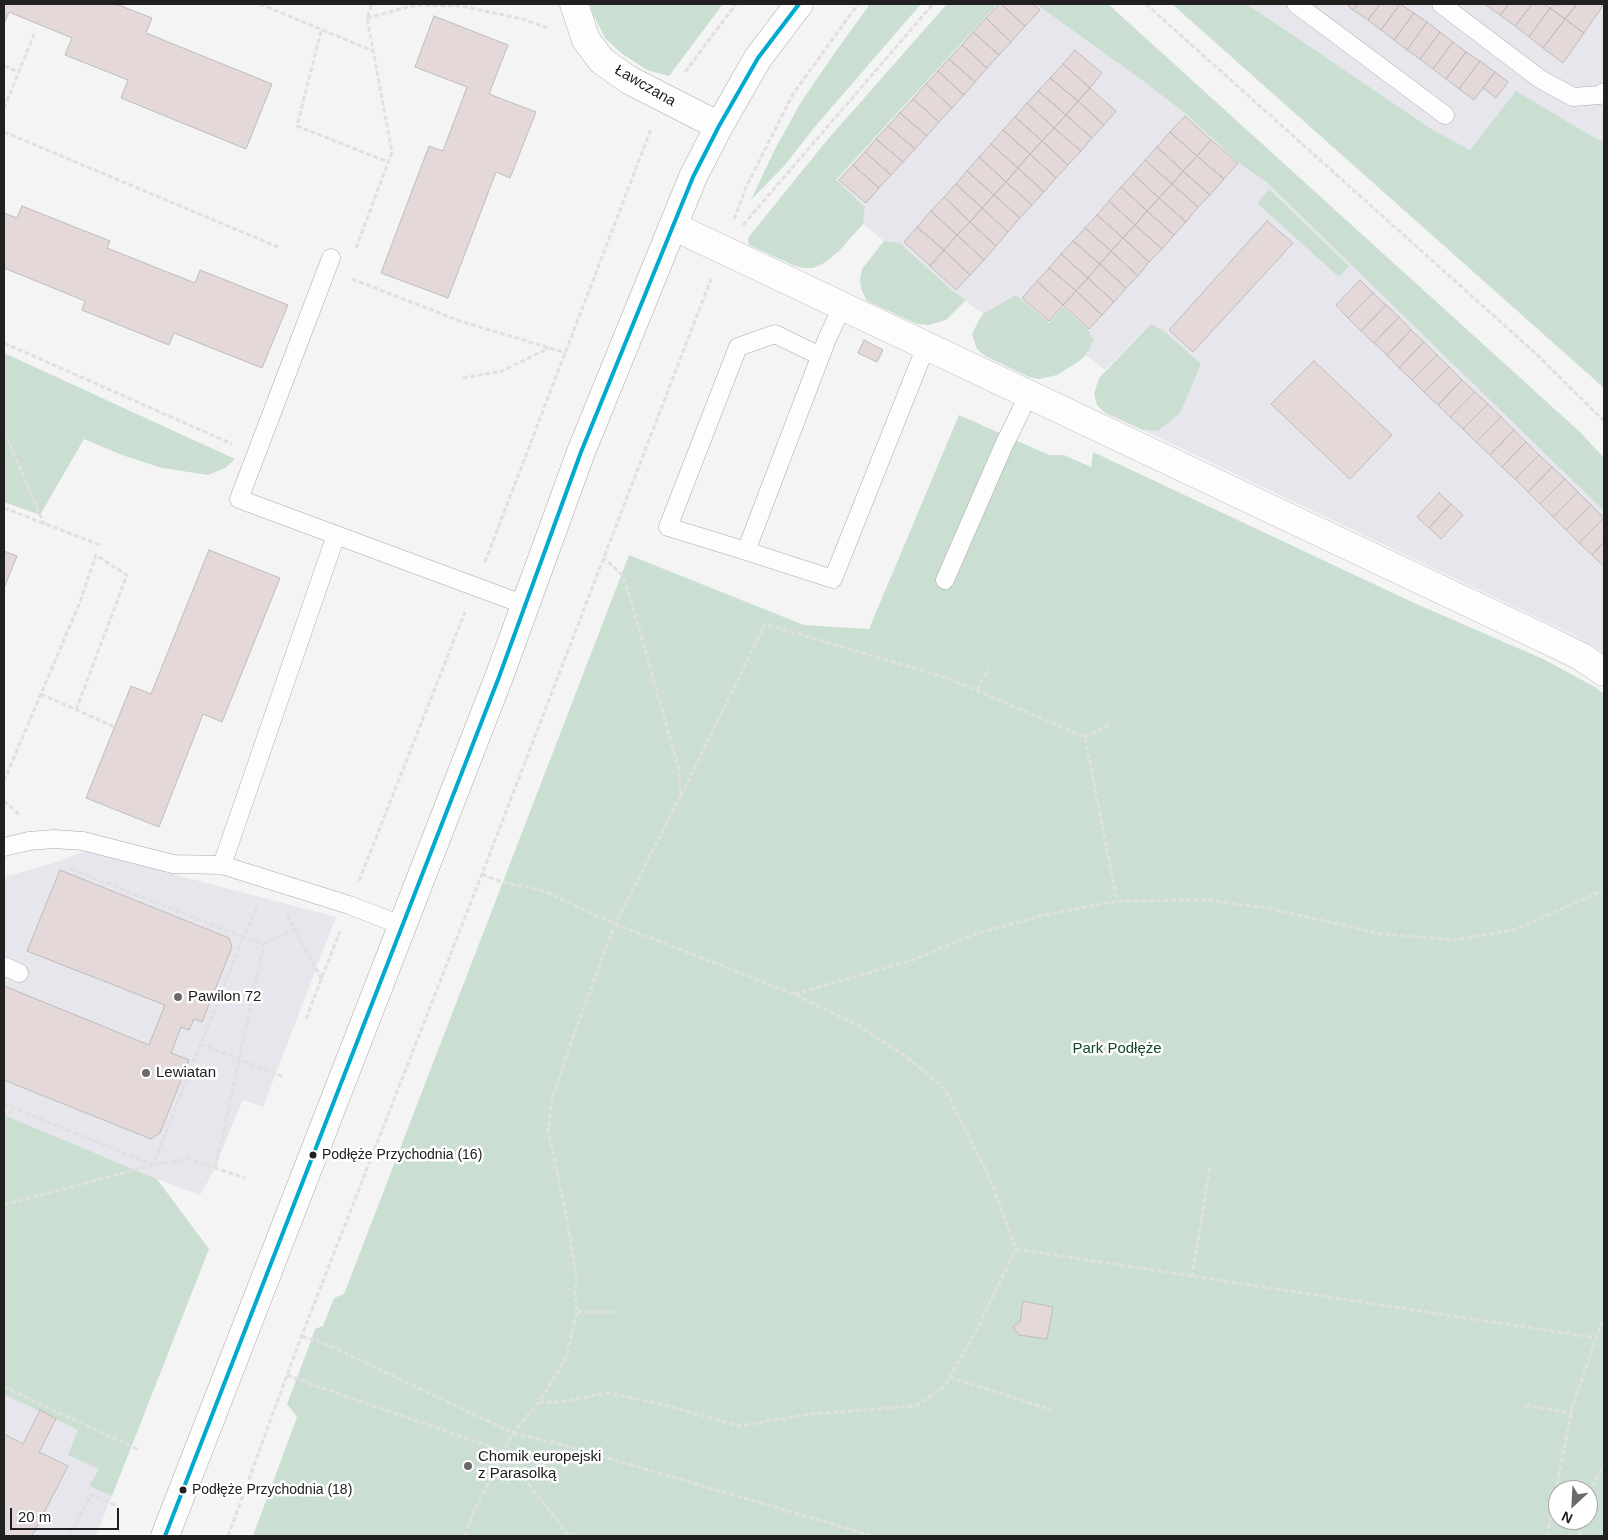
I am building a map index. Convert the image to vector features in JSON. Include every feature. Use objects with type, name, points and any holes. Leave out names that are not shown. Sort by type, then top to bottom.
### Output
[{"type":"street","name":"Ławczana","points":[[574,4],[586,40],[602,61],[629,80],[718,126]]},
{"type":"street","points":[[164,1536],[499,677],[582,452],[693,177],[718,126],[758,58],[798,4]]},
{"type":"street","points":[[673,226],[1539,636],[1580,656],[1604,672]]},
{"type":"lane","points":[[1296,4],[1445,115]]},
{"type":"lane","points":[[1441,4],[1540,79],[1573,97],[1600,95],[1604,92]]},
{"type":"lane","points":[[331,258],[239,498],[525,605]]},
{"type":"lane","points":[[746,551],[826,339],[842,307]]},
{"type":"lane","points":[[820,356],[775,334],[738,347],[668,527],[833,579],[926,346]]},
{"type":"lane","points":[[945,580],[1003,447],[1029,394]]},
{"type":"lane","points":[[222,865],[336,535]]},
{"type":"lane","points":[[4,847],[38,840],[83,841],[173,864],[222,865],[349,905],[401,925]]},
{"type":"path","points":[[260,4],[373,51]]},
{"type":"path","points":[[356,250],[392,152],[367,18],[372,4]]},
{"type":"path","points":[[228,1536],[287,1375],[746,187],[794,94],[858,4]]},
{"type":"path","points":[[722,250],[933,4]]},
{"type":"path","points":[[1146,4],[1533,351],[1604,421]]},
{"type":"path","points":[[367,18],[416,5],[462,6],[522,19],[552,30]]},
{"type":"path","points":[[321,30],[297,126],[388,162]]},
{"type":"path","points":[[4,108],[36,32]]},
{"type":"path","points":[[4,66],[19,72]]},
{"type":"path","points":[[4,132],[278,247]]},
{"type":"path","points":[[346,276],[460,321],[566,353]]},
{"type":"path","points":[[4,343],[240,447]]},
{"type":"path","points":[[463,378],[502,371],[550,348]]},
{"type":"path","points":[[4,431],[44,524]]},
{"type":"path","points":[[4,508],[100,545]]},
{"type":"path","points":[[4,781],[80,602],[96,555],[127,575],[76,710]]},
{"type":"path","points":[[604,558],[622,575],[628,590],[679,770],[680,797]]},
{"type":"path","points":[[465,1536],[470,1517],[513,1433],[539,1402],[566,1358],[577,1312],[575,1295],[576,1274],[567,1218],[548,1130],[552,1099],[615,924],[765,624],[948,678],[1085,737]]},
{"type":"path","points":[[977,690],[989,669]]},
{"type":"path","points":[[41,694],[115,727]]},
{"type":"path","points":[[1085,737],[1109,725]]},
{"type":"path","points":[[1085,737],[1117,901]]},
{"type":"path","points":[[63,866],[264,944],[294,929]]},
{"type":"path","points":[[482,874],[499,881],[544,891],[615,924],[794,994],[861,1027],[907,1058],[945,1089],[991,1181],[1016,1249],[974,1335],[950,1377],[944,1386],[915,1406],[811,1414],[739,1426],[664,1405],[608,1393],[559,1402],[539,1402]]},
{"type":"path","points":[[269,880],[322,980]]},
{"type":"path","points":[[153,1165],[244,937],[269,880]]},
{"type":"path","points":[[794,994],[913,960],[972,935],[1044,915],[1117,901],[1209,900],[1272,909],[1381,934],[1455,940],[1514,930],[1604,890]]},
{"type":"path","points":[[215,1167],[264,944]]},
{"type":"path","points":[[201,1044],[284,1077]]},
{"type":"path","points":[[4,1104],[153,1165]]},
{"type":"path","points":[[4,1119],[14,1108]]},
{"type":"path","points":[[4,1205],[153,1165],[189,1158],[245,1178]]},
{"type":"path","points":[[1192,1277],[1210,1165]]},
{"type":"path","points":[[1016,1249],[1596,1338]]},
{"type":"path","points":[[577,1312],[617,1312]]},
{"type":"path","points":[[1547,1536],[1571,1412],[1604,1316]]},
{"type":"path","points":[[302,1336],[326,1344],[513,1433],[576,1449],[874,1536]]},
{"type":"path","points":[[287,1375],[504,1451],[570,1536]]},
{"type":"path","points":[[950,1377],[1052,1410]]},
{"type":"path","points":[[4,1387],[139,1450]]},
{"type":"path","points":[[1525,1405],[1571,1412]]},
{"type":"path","points":[[1596,1480],[1604,1464]]},
{"type":"path","points":[[69,1536],[91,1495],[117,1506]]},
{"type":"shaded area","points":[[997,4],[1036,4],[1186,114],[1239,163],[1265,181],[1604,511],[1604,653],[1574,635],[1143,430],[1158,431],[1151,324],[1105,370],[1086,355],[1094,340],[1063,308],[1049,323],[992,310],[983,314],[954,292],[900,243],[884,241],[863,224],[865,207],[836,181]]},
{"type":"shaded area","points":[[1247,4],[1604,4],[1604,142],[1586,133],[1470,150],[1430,128]]},
{"type":"shaded area","points":[[85,851],[336,917],[263,1107],[243,1100],[212,1174],[200,1195],[4,1115],[4,877],[54,863]]},
{"type":"shaded area","points":[[4,1378],[134,1439],[96,1536],[4,1536]]},
{"type":"green space","points":[[590,4],[723,4],[669,76],[647,70],[621,53],[605,38]]},
{"type":"green space","points":[[870,4],[921,4],[813,129],[785,165],[751,200],[774,151],[801,102]]},
{"type":"green space","points":[[947,4],[997,4],[836,180],[865,207],[863,224],[839,251],[824,263],[813,268],[795,266],[749,245],[748,239],[751,234],[828,139]]},
{"type":"green space","points":[[1036,4],[1108,4],[1581,433],[1604,458],[1604,511],[1265,181],[1239,163],[1186,114]]},
{"type":"green space","points":[[1172,4],[1247,4],[1430,128],[1470,150],[1516,91],[1604,142],[1604,388]]},
{"type":"green space","points":[[1269,189],[1349,266],[1339,277],[1257,203]]},
{"type":"green space","points":[[884,241],[900,243],[954,292],[966,300],[946,320],[928,325],[917,324],[867,301],[861,289],[862,269]]},
{"type":"green space","points":[[1016,295],[1049,323],[1063,307],[1088,330],[1094,340],[1086,355],[1057,375],[1039,379],[1029,377],[985,356],[977,349],[972,334],[979,320],[983,314]]},
{"type":"green space","points":[[1151,324],[1164,331],[1201,364],[1180,413],[1158,431],[1143,430],[1105,413],[1097,405],[1094,394],[1099,378]]},
{"type":"green space","points":[[4,353],[235,459],[225,468],[208,475],[162,468],[122,455],[84,439],[40,515],[4,502]]},
{"type":"green space","name":"Park Podłęże","points":[[959,415],[1049,455],[1064,455],[1091,467],[1093,452],[1412,602],[1543,659],[1595,687],[1604,694],[1604,1536],[253,1536],[297,1417],[287,1404],[315,1329],[323,1326],[334,1298],[344,1294],[629,555],[804,625],[869,629]]},
{"type":"green space","points":[[4,1115],[157,1179],[209,1249],[112,1496],[89,1486],[99,1469],[68,1455],[78,1430],[4,1394]]},
{"type":"building","points":[[4,4],[116,4],[152,18],[146,33],[272,84],[246,149],[121,98],[128,80],[65,55],[72,38],[9,12],[4,22]]},
{"type":"building","points":[[999,4],[1025,26],[1011,42],[986,18]]},
{"type":"building","points":[[1001,4],[1033,4],[1040,10],[1025,26]]},
{"type":"building","points":[[1346,4],[1358,4],[1353,10]]},
{"type":"building","points":[[1358,4],[1380,4],[1368,20],[1353,10]]},
{"type":"building","points":[[1380,4],[1400,4],[1381,30],[1368,20]]},
{"type":"building","points":[[1400,4],[1414,13],[1394,40],[1381,30]]},
{"type":"building","points":[[1487,4],[1509,4],[1500,15]]},
{"type":"building","points":[[1509,4],[1532,4],[1515,26],[1500,15]]},
{"type":"building","points":[[1532,4],[1544,4],[1550,8],[1529,37],[1515,26]]},
{"type":"building","points":[[1554,4],[1577,4],[1565,19],[1550,8]]},
{"type":"building","points":[[1577,4],[1604,4],[1584,33],[1565,19]]},
{"type":"building","points":[[1550,8],[1565,19],[1543,48],[1529,37]]},
{"type":"building","points":[[1414,13],[1427,22],[1407,50],[1394,40]]},
{"type":"building","points":[[434,16],[508,45],[489,94],[536,112],[510,178],[496,172],[448,298],[381,273],[429,146],[443,151],[467,87],[415,67]]},
{"type":"building","points":[[986,18],[1011,42],[999,55],[973,32]]},
{"type":"building","points":[[1565,19],[1584,33],[1563,63],[1543,48]]},
{"type":"building","points":[[1427,22],[1440,32],[1420,59],[1407,50]]},
{"type":"building","points":[[973,32],[999,55],[987,68],[962,45]]},
{"type":"building","points":[[1440,32],[1453,42],[1433,69],[1420,59]]},
{"type":"building","points":[[1453,42],[1466,52],[1446,79],[1433,69]]},
{"type":"building","points":[[962,45],[987,68],[975,82],[949,59]]},
{"type":"building","points":[[1075,50],[1102,73],[1090,88],[1063,64]]},
{"type":"building","points":[[1466,52],[1480,61],[1459,89],[1446,79]]},
{"type":"building","points":[[949,59],[975,82],[964,95],[938,71]]},
{"type":"building","points":[[1480,61],[1495,72],[1474,100],[1459,89]]},
{"type":"building","points":[[1063,64],[1090,88],[1078,101],[1050,78]]},
{"type":"building","points":[[938,71],[964,95],[952,108],[926,84]]},
{"type":"building","points":[[1495,72],[1508,82],[1496,98],[1483,88]]},
{"type":"building","points":[[1050,78],[1078,101],[1066,115],[1038,91]]},
{"type":"building","points":[[926,84],[952,108],[939,122],[913,99]]},
{"type":"building","points":[[1090,88],[1116,111],[1104,125],[1078,101]]},
{"type":"building","points":[[1038,91],[1066,115],[1054,128],[1027,103]]},
{"type":"building","points":[[913,99],[939,122],[927,136],[900,113]]},
{"type":"building","points":[[1078,101],[1104,125],[1092,138],[1066,115]]},
{"type":"building","points":[[1027,103],[1054,128],[1042,141],[1015,117]]},
{"type":"building","points":[[900,113],[927,136],[915,149],[888,126]]},
{"type":"building","points":[[1066,115],[1092,138],[1081,151],[1054,128]]},
{"type":"building","points":[[1185,116],[1211,140],[1197,156],[1170,132]]},
{"type":"building","points":[[1015,117],[1042,141],[1030,154],[1003,130]]},
{"type":"building","points":[[888,126],[915,149],[903,162],[876,139]]},
{"type":"building","points":[[1054,128],[1081,151],[1068,165],[1042,141]]},
{"type":"building","points":[[1003,130],[1030,154],[1018,168],[991,144]]},
{"type":"building","points":[[1170,132],[1197,156],[1183,171],[1157,147]]},
{"type":"building","points":[[876,139],[903,162],[891,175],[865,152]]},
{"type":"building","points":[[1211,140],[1238,163],[1224,179],[1197,156]]},
{"type":"building","points":[[1042,141],[1068,165],[1056,178],[1030,154]]},
{"type":"building","points":[[991,144],[1018,168],[1006,182],[979,157]]},
{"type":"building","points":[[1157,147],[1183,171],[1172,184],[1145,160]]},
{"type":"building","points":[[865,152],[891,175],[879,188],[853,165]]},
{"type":"building","points":[[1030,154],[1056,178],[1044,192],[1018,168]]},
{"type":"building","points":[[1197,156],[1224,179],[1210,195],[1183,171]]},
{"type":"building","points":[[979,157],[1006,182],[994,195],[967,171]]},
{"type":"building","points":[[1145,160],[1172,184],[1159,198],[1133,174]]},
{"type":"building","points":[[853,165],[879,188],[866,203],[839,180]]},
{"type":"building","points":[[1018,168],[1044,192],[1032,205],[1006,182]]},
{"type":"building","points":[[967,171],[994,195],[982,208],[956,184]]},
{"type":"building","points":[[1183,171],[1210,195],[1198,207],[1172,184]]},
{"type":"building","points":[[1133,174],[1159,198],[1147,211],[1121,187]]},
{"type":"building","points":[[1006,182],[1032,205],[1020,218],[994,195]]},
{"type":"building","points":[[956,184],[982,208],[970,222],[944,197]]},
{"type":"building","points":[[1172,184],[1198,207],[1186,222],[1159,198]]},
{"type":"building","points":[[1121,187],[1147,211],[1135,225],[1109,201]]},
{"type":"building","points":[[994,195],[1020,218],[1008,232],[982,208]]},
{"type":"building","points":[[944,197],[970,222],[957,235],[931,211]]},
{"type":"building","points":[[1159,198],[1186,222],[1174,235],[1147,211]]},
{"type":"building","points":[[1109,201],[1135,225],[1123,238],[1097,215]]},
{"type":"building","points":[[22,206],[110,241],[107,248],[195,283],[200,270],[288,305],[262,368],[174,333],[169,345],[82,310],[85,301],[4,268],[4,213],[17,218]]},
{"type":"building","points":[[982,208],[1008,232],[996,246],[970,222]]},
{"type":"building","points":[[931,211],[957,235],[944,250],[917,227]]},
{"type":"building","points":[[1147,211],[1174,235],[1162,249],[1135,225]]},
{"type":"building","points":[[1097,215],[1123,238],[1111,251],[1085,228]]},
{"type":"building","points":[[1267,221],[1293,243],[1193,352],[1169,330]]},
{"type":"building","points":[[970,222],[996,246],[984,260],[957,235]]},
{"type":"building","points":[[1135,225],[1162,249],[1149,262],[1123,238]]},
{"type":"building","points":[[917,227],[944,250],[930,266],[904,242]]},
{"type":"building","points":[[1085,228],[1111,251],[1100,264],[1073,241]]},
{"type":"building","points":[[957,235],[984,260],[970,275],[944,250]]},
{"type":"building","points":[[1123,238],[1149,262],[1138,276],[1111,251]]},
{"type":"building","points":[[1073,241],[1100,264],[1088,278],[1061,254]]},
{"type":"building","points":[[944,250],[970,275],[956,290],[930,266]]},
{"type":"building","points":[[1111,251],[1138,276],[1126,288],[1100,264]]},
{"type":"building","points":[[1061,254],[1088,278],[1076,291],[1049,268]]},
{"type":"building","points":[[1100,264],[1126,288],[1114,302],[1088,278]]},
{"type":"building","points":[[1049,268],[1076,291],[1063,305],[1037,281]]},
{"type":"building","points":[[1088,278],[1114,302],[1102,315],[1076,291]]},
{"type":"building","points":[[1360,280],[1373,293],[1348,318],[1336,305]]},
{"type":"building","points":[[1037,281],[1063,305],[1049,321],[1022,298]]},
{"type":"building","points":[[1076,291],[1102,315],[1089,329],[1063,305]]},
{"type":"building","points":[[1373,293],[1386,305],[1361,331],[1348,318]]},
{"type":"building","points":[[1386,305],[1399,317],[1374,343],[1361,331]]},
{"type":"building","points":[[1399,317],[1411,330],[1387,355],[1374,343]]},
{"type":"building","points":[[1411,330],[1424,342],[1399,368],[1387,355]]},
{"type":"building","points":[[864,340],[883,350],[877,362],[858,353]]},
{"type":"building","points":[[1424,342],[1437,355],[1412,380],[1399,368]]},
{"type":"building","points":[[1437,355],[1449,367],[1424,392],[1412,380]]},
{"type":"building","points":[[1314,361],[1392,435],[1350,479],[1271,404]]},
{"type":"building","points":[[1449,367],[1462,380],[1438,405],[1424,392]]},
{"type":"building","points":[[1462,380],[1475,392],[1450,417],[1438,405]]},
{"type":"building","points":[[1475,392],[1488,404],[1463,429],[1450,417]]},
{"type":"building","points":[[1488,404],[1501,417],[1476,442],[1463,429]]},
{"type":"building","points":[[1501,417],[1514,430],[1490,455],[1476,442]]},
{"type":"building","points":[[1514,430],[1526,442],[1502,467],[1490,455]]},
{"type":"building","points":[[1526,442],[1539,455],[1515,479],[1502,467]]},
{"type":"building","points":[[1539,455],[1552,467],[1528,492],[1515,479]]},
{"type":"building","points":[[1552,467],[1565,479],[1540,504],[1528,492]]},
{"type":"building","points":[[1565,479],[1578,492],[1553,517],[1540,504]]},
{"type":"building","points":[[1578,492],[1591,505],[1566,530],[1553,517]]},
{"type":"building","points":[[1439,493],[1451,504],[1429,528],[1417,517]]},
{"type":"building","points":[[1451,504],[1463,515],[1441,539],[1429,528]]},
{"type":"building","points":[[1591,505],[1604,518],[1579,543],[1566,530]]},
{"type":"building","points":[[1604,518],[1604,542],[1592,555],[1579,543]]},
{"type":"building","points":[[1604,542],[1604,567],[1592,555]]},
{"type":"building","points":[[209,550],[280,578],[222,722],[203,714],[159,827],[86,798],[131,686],[151,694]]},
{"type":"building","points":[[4,551],[17,556],[4,588]]},
{"type":"building","name":"Pawilon 72","points":[[60,870],[229,938],[232,947],[202,1022],[194,1019],[189,1030],[181,1027],[171,1053],[189,1060],[160,1133],[151,1139],[4,1080],[4,986],[149,1045],[165,1005],[27,951]]},
{"type":"building","points":[[1023,1301],[1053,1307],[1047,1339],[1019,1335],[1013,1327],[1020,1322]]},
{"type":"building","points":[[40,1410],[56,1419],[39,1452],[68,1466],[32,1536],[4,1536],[4,1434],[23,1444]]},
{"type":"transit line","points":[[165,1536],[499,677],[581,452],[693,177],[719,126],[758,58],[799,4]]},
{"type":"place","name":"Pawilon 72","points":[[178,997]]},
{"type":"place","name":"Lewiatan","points":[[146,1073]]},
{"type":"place","name":"Podłęże Przychodnia (16)","points":[[313,1155]]},
{"type":"place","name":"Chomik europejski z Parasolką","points":[[468,1466]]},
{"type":"place","name":"Podłęże Przychodnia (18)","points":[[183,1490]]}]
